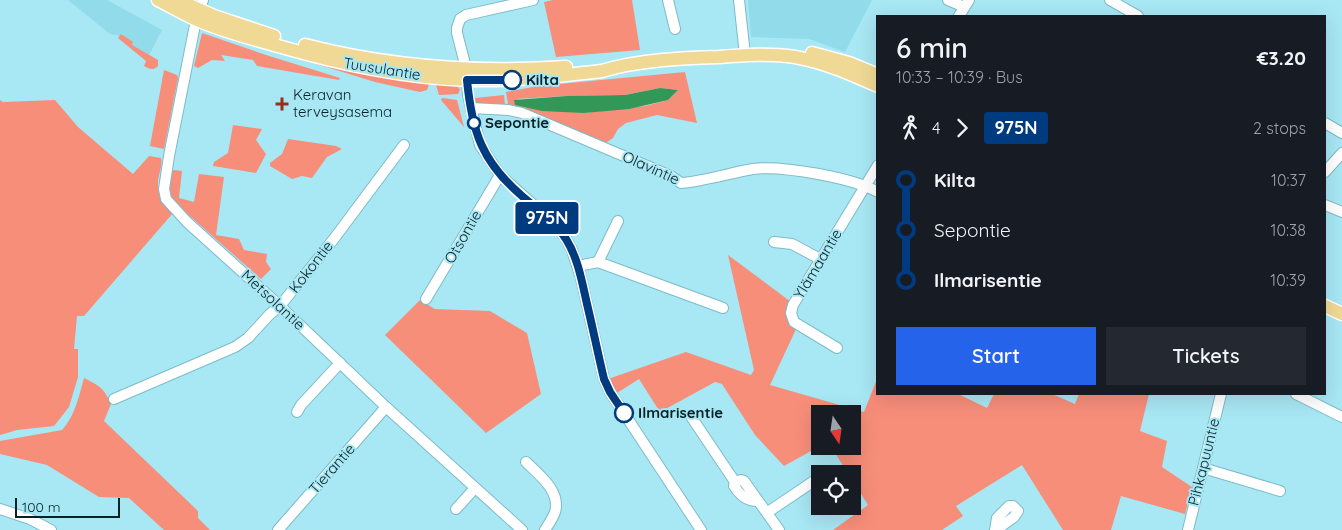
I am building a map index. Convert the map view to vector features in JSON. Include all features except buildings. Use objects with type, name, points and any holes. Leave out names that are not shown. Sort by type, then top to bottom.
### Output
[{"type":"main road","name":"Tuusulantie","points":[[158,0],[199,10]]},
{"type":"main road","name":"Tuusulantie","points":[[178,0],[199,10],[259,32],[307,46],[346,55],[466,74],[602,65],[616,67],[744,51],[796,49],[836,59],[876,74]]},
{"type":"main road","name":"Tuusulantie","points":[[744,51],[809,60],[846,72],[876,85]]},
{"type":"main road","points":[[1326,306],[1342,314]]},
{"type":"street","points":[[533,0],[460,19],[457,33],[480,145],[500,176],[549,219],[565,237],[578,266],[604,379],[610,392],[702,530]]},
{"type":"street","points":[[668,0],[675,29]]},
{"type":"street","points":[[738,0],[744,51]]},
{"type":"street","points":[[948,0],[964,10]]},
{"type":"street","points":[[1110,0],[1136,15]]},
{"type":"street","name":"Metsolantie","points":[[199,10],[169,156],[164,194],[166,200],[386,407],[522,530]]},
{"type":"street","name":"Olavintie","points":[[471,108],[509,110],[522,113],[671,176],[681,183],[699,182],[755,169],[799,171],[866,185],[876,191]]},
{"type":"street","points":[[1326,124],[1342,133]]},
{"type":"street","name":"Kokontie","points":[[114,399],[235,347],[248,338],[280,306],[333,240],[404,145]]},
{"type":"street","points":[[1326,171],[1342,153]]},
{"type":"street","name":"Ylämaantie","points":[[836,348],[794,322],[791,313],[793,305],[820,259],[876,168]]},
{"type":"street","name":"Otsontie","points":[[426,299],[500,176]]},
{"type":"street","points":[[1326,205],[1342,212]]},
{"type":"street","points":[[598,262],[618,221]]},
{"type":"street","points":[[774,242],[792,244],[820,259]]},
{"type":"street","points":[[578,266],[598,262],[723,308]]},
{"type":"street","points":[[297,412],[301,405],[340,363]]},
{"type":"street","name":"Pihkapuuntie","points":[[1188,530],[1221,395]]},
{"type":"street","points":[[1298,395],[1342,417]]},
{"type":"street","name":"Tierantie","points":[[278,530],[386,407]]},
{"type":"street","points":[[692,418],[735,482],[744,481],[762,508],[768,512],[779,530]]},
{"type":"street","points":[[526,462],[552,488],[556,501],[555,514],[544,530]]},
{"type":"street","points":[[1203,468],[1280,491]]},
{"type":"street","points":[[768,512],[811,483]]},
{"type":"street","points":[[456,508],[475,488]]},
{"type":"street","points":[[0,509],[30,519],[51,530]]},
{"type":"shaded area","points":[[68,0],[107,0],[162,30],[149,55],[132,45],[122,34],[120,36],[110,34]]},
{"type":"shaded area","points":[[553,0],[632,0],[640,50],[556,57],[544,2]]},
{"type":"shaded area","points":[[748,0],[872,0],[845,52],[809,39],[751,37]]},
{"type":"shaded area","points":[[202,33],[340,78],[339,80],[257,66],[253,60],[221,55],[225,61],[212,60],[198,68],[194,66]]},
{"type":"shaded area","points":[[121,34],[133,42],[132,45],[158,60],[158,66],[155,69],[151,69],[144,66],[146,61],[118,38]]},
{"type":"shaded area","points":[[265,48],[427,80],[429,84],[427,90],[420,92],[375,82]]},
{"type":"shaded area","points":[[164,70],[177,75],[178,78],[164,149],[150,146]]},
{"type":"shaded area","points":[[685,72],[697,123],[657,115],[626,123],[618,129],[613,138],[604,144],[509,110],[506,92],[538,86]],"holes":[[[660,88],[678,90],[668,100],[645,106],[584,113],[515,99],[625,95]]]},
{"type":"shaded area","points":[[439,79],[456,84],[460,90],[458,94],[439,95],[436,85]]},
{"type":"shaded area","points":[[660,88],[678,90],[668,100],[629,109],[584,113],[542,111],[515,105],[514,100],[567,96],[625,95]]},
{"type":"shaded area","points":[[504,95],[505,106],[481,107],[476,103],[475,98]]},
{"type":"shaded area","points":[[442,98],[457,100],[464,127],[441,100]]},
{"type":"shaded area","points":[[0,100],[3,102],[55,100],[78,127],[133,174],[149,156],[161,158],[158,190],[162,201],[173,213],[84,316],[77,316],[74,349],[78,349],[78,377],[69,407],[54,426],[17,430],[0,435]]},
{"type":"shaded area","points":[[233,125],[262,129],[256,140],[266,154],[256,173],[213,166],[214,162],[228,153]]},
{"type":"shaded area","points":[[288,139],[336,146],[342,149],[327,157],[312,178],[302,176],[292,179],[270,166],[270,163],[282,154]]},
{"type":"shaded area","points":[[174,170],[182,171],[179,198],[194,202],[199,174],[224,177],[216,235],[239,239],[244,250],[267,254],[266,262],[271,269],[261,279],[174,202],[171,194],[170,180]]},
{"type":"shaded area","points":[[728,255],[791,302],[797,327],[770,385],[840,405],[811,405],[811,451],[784,466],[755,435],[722,384],[715,382],[660,412],[639,379],[617,393],[608,379],[686,352],[751,375],[754,370]]},
{"type":"shaded area","points":[[420,300],[435,309],[490,311],[527,333],[541,394],[486,433],[385,335]]},
{"type":"shaded area","points":[[84,378],[101,388],[111,404],[104,421],[198,511],[198,518],[210,530],[164,530],[129,498],[99,497],[47,465],[0,454],[0,441],[62,430],[73,412]]},
{"type":"shaded area","points":[[876,382],[876,395],[960,395],[987,408],[994,395],[1054,395],[1075,404],[1079,395],[1149,395],[1140,431],[1167,441],[1162,467],[1192,487],[1185,514],[1121,496],[1111,530],[1063,530],[1022,465],[956,506],[963,516],[942,530],[833,530],[854,515],[861,515],[861,510],[868,505],[861,494],[861,465],[843,465],[836,455],[861,455],[861,411],[864,412]]},
{"type":"bus line","name":"975N","points":[[512,80],[467,80],[468,95],[480,145],[500,176],[549,219],[565,237],[572,250],[581,278],[604,379],[624,413]]},
{"type":"place","name":"Kilta","points":[[512,80]]},
{"type":"place","name":"Keravan terveysasema","points":[[282,104]]},
{"type":"place","name":"Sepontie","points":[[474,123]]},
{"type":"place","name":"Ilmarisentie","points":[[624,413]]}]
